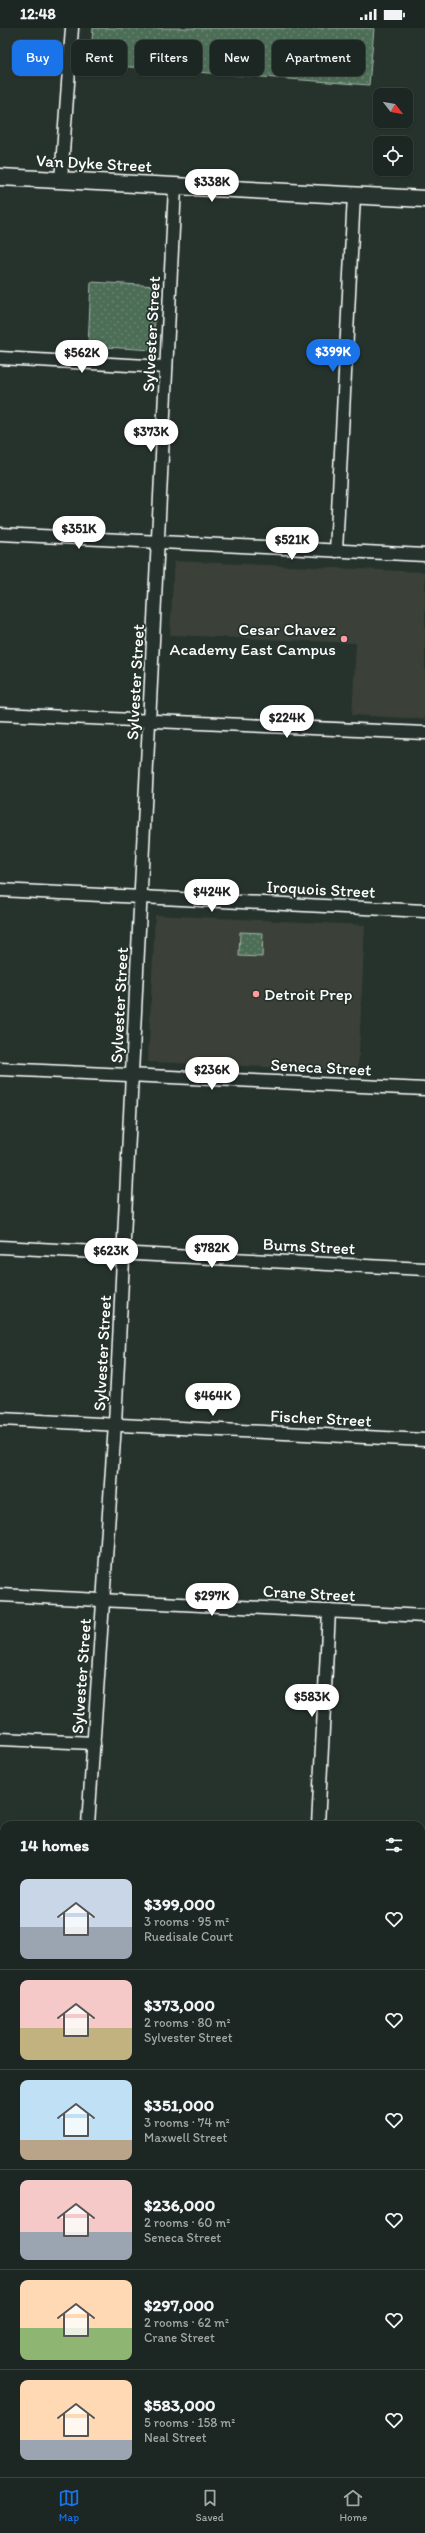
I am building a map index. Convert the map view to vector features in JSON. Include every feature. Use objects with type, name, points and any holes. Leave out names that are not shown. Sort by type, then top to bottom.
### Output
[{"type":"main road","name":"Van Dyke Street","points":[[0,177],[425,199]]},
{"type":"street","points":[[61,180],[72,28]]},
{"type":"street","name":"Sylvester Street","points":[[88,1821],[115,1424],[160,542],[166,367],[175,187]]},
{"type":"street","points":[[336,551],[354,195]]},
{"type":"street","points":[[0,358],[166,367]]},
{"type":"street","points":[[0,534],[425,555]]},
{"type":"street","points":[[0,714],[425,733]]},
{"type":"street","name":"Iroquois Street","points":[[0,890],[425,911]]},
{"type":"street","name":"Seneca Street","points":[[0,1069],[425,1089]]},
{"type":"street","name":"Burns Street","points":[[0,1247],[425,1269]]},
{"type":"street","name":"Fischer Street","points":[[0,1419],[425,1440]]},
{"type":"street","name":"Crane Street","points":[[0,1595],[425,1616]]},
{"type":"street","points":[[318,1821],[329,1611]]},
{"type":"street","points":[[0,1738],[94,1743]]},
{"type":"shaded area","name":"Cesar Chavez Academy East Campus","points":[[174,561],[425,572],[425,719],[352,715],[356,643],[170,635]]},
{"type":"shaded area","name":"Detroit Prep","points":[[155,915],[365,925],[358,1071],[148,1062]]},
{"type":"green space","points":[[93,28],[374,28],[369,85],[249,76],[264,76],[264,40],[210,40],[210,73],[202,72],[202,40],[135,40],[135,67],[127,67],[127,40],[92,40]]},
{"type":"green space","points":[[91,282],[157,286],[153,350],[88,346]]},
{"type":"green space","points":[[240,932],[263,933],[262,957],[239,956]]},
{"type":"place","name":"Cesar Chavez Academy East Campus","points":[[344,639]]},
{"type":"place","name":"Detroit Prep","points":[[256,994]]}]
